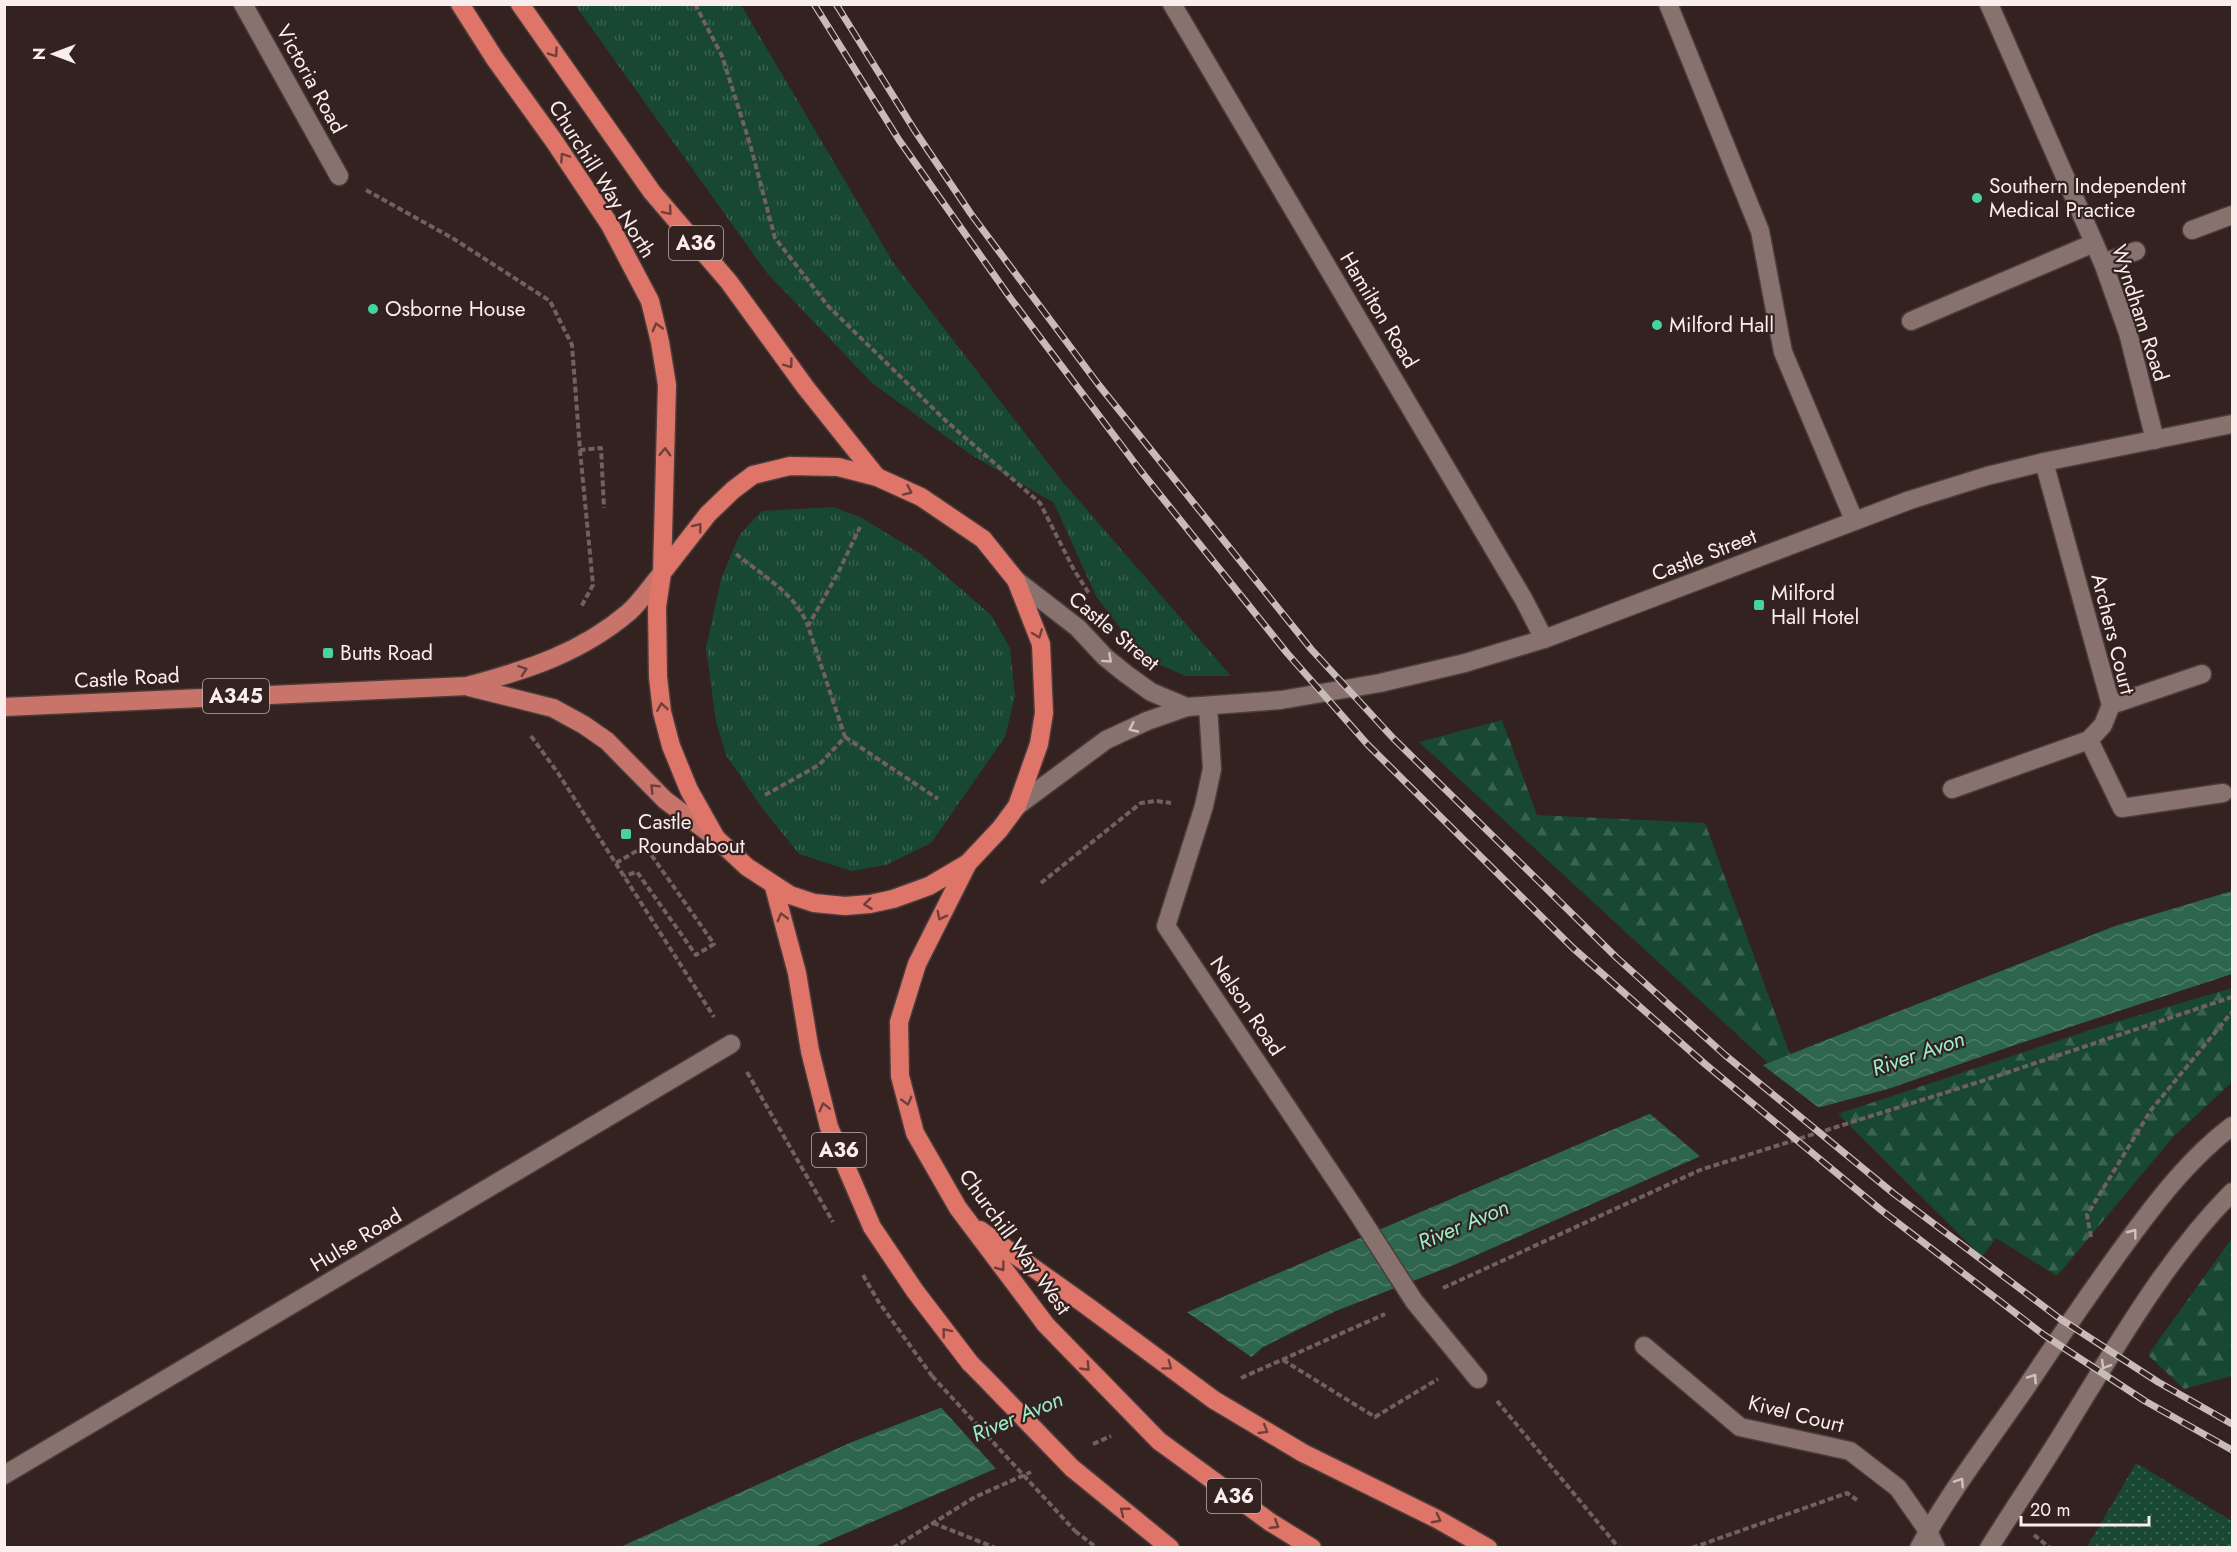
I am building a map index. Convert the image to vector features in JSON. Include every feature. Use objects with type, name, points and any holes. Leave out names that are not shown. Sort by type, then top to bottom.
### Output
[{"type":"highway","name":"Churchill Way North","points":[[460,4],[495,59],[554,141],[610,225],[650,302],[667,385],[662,573]]},
{"type":"highway","name":"Churchill Way North","points":[[520,4],[652,192],[729,282],[806,388],[877,477]]},
{"type":"highway","points":[[790,466],[838,467],[877,477],[921,497],[983,539],[1016,580],[1041,644],[1044,713],[1039,744],[1017,806],[1000,829],[968,863],[929,886],[893,900],[845,906],[814,903],[790,896],[774,886],[747,867],[716,838],[689,790],[671,746],[662,712],[656,635],[662,573],[708,514],[753,475],[790,466]]},
{"type":"highway","name":"Churchill Way West","points":[[968,863],[917,964],[899,1022],[900,1076],[915,1133],[966,1220],[1046,1325],[1159,1441],[1270,1522],[1312,1548]]},
{"type":"highway","name":"A36","points":[[774,886],[797,973],[810,1051],[829,1127],[872,1227],[915,1292],[970,1363],[1072,1468],[1170,1548]]},
{"type":"highway","points":[[966,1220],[1214,1400],[1303,1453],[1437,1519],[1488,1548]]},
{"type":"main road","name":"A345","points":[[467,686],[533,667],[583,646],[630,611],[662,573]]},
{"type":"main road","name":"A345","points":[[467,686],[553,708],[584,725],[607,741],[665,800],[716,838]]},
{"type":"main road","name":"Castle Road","points":[[4,707],[467,686]]},
{"type":"street","name":"Victoria Road","points":[[243,4],[339,176]]},
{"type":"street","name":"Hamilton Road","points":[[1172,4],[1524,600],[1544,639]]},
{"type":"street","points":[[1668,4],[1760,231],[1783,352],[1854,520]]},
{"type":"street","name":"Wyndham Road","points":[[1989,4],[2103,262],[2128,333],[2155,440]]},
{"type":"street","points":[[2192,230],[2232,215]]},
{"type":"street","points":[[1911,321],[2094,243]]},
{"type":"street","points":[[2103,262],[2136,251]]},
{"type":"street","name":"Castle Street","points":[[1017,806],[1106,740],[1147,721],[1187,707],[1281,700],[1380,683],[1465,663],[1544,639],[1854,520],[1954,486],[2044,462],[2232,424]]},
{"type":"street","name":"Archers Court","points":[[2044,462],[2110,705],[2103,725],[2089,740]]},
{"type":"street","name":"Castle Street","points":[[1016,580],[1078,628],[1105,657],[1126,674],[1151,692],[1187,707]]},
{"type":"street","points":[[2110,705],[2202,674]]},
{"type":"street","name":"Nelson Road","points":[[1208,706],[1212,769],[1204,806],[1166,926],[1410,1295],[1478,1379]]},
{"type":"street","points":[[1952,789],[2089,740],[2122,808],[2223,793]]},
{"type":"street","name":"Hulse Road","points":[[4,1475],[731,1044]]},
{"type":"street","points":[[1919,1548],[1932,1539],[1969,1467],[2000,1426],[2098,1280],[2167,1187],[2211,1142],[2232,1126]]},
{"type":"street","points":[[1989,1548],[2050,1455],[2135,1315],[2204,1220],[2232,1192]]},
{"type":"street","name":"Kivel Court","points":[[1644,1346],[1740,1427],[1850,1452],[1898,1488],[1932,1539]]},
{"type":"path","points":[[695,4],[722,56],[750,144],[775,238],[828,306],[945,420],[1040,504],[1074,570],[1092,597]]},
{"type":"path","points":[[339,176],[454,239],[550,301],[572,345],[593,585],[577,614]]},
{"type":"path","points":[[580,450],[601,448],[604,507]]},
{"type":"path","points":[[808,626],[838,573],[860,527]]},
{"type":"path","points":[[736,554],[775,584],[801,609],[845,737],[938,799]]},
{"type":"path","points":[[765,795],[819,765],[845,737]]},
{"type":"path","points":[[1041,883],[1141,803],[1155,801],[1204,806]]},
{"type":"path","points":[[616,863],[645,846],[714,944],[696,955],[637,872],[624,876]]},
{"type":"path","points":[[1240,1379],[1410,1295],[1700,1170],[1990,1079],[2232,997]]},
{"type":"path","points":[[2091,1238],[2087,1215],[2151,1110],[2232,1012]]},
{"type":"path","points":[[1282,1360],[1376,1417],[1465,1363]]},
{"type":"path","points":[[932,1376],[1075,1532],[1097,1548]]},
{"type":"path","points":[[1478,1379],[1619,1548]]},
{"type":"path","points":[[1091,1445],[1113,1435]]},
{"type":"path","points":[[893,1548],[975,1497],[1038,1468]]},
{"type":"path","points":[[1692,1548],[1847,1493],[1862,1503],[1898,1488]]},
{"type":"path","points":[[933,1522],[996,1548]]},
{"type":"path","points":[[2033,1535],[2050,1548]]},
{"type":"green space","points":[[575,5],[741,5],[893,262],[1061,480],[1231,676],[1185,676],[1141,656],[1096,596],[1054,503],[970,454],[872,383],[767,273]]},
{"type":"green space","points":[[833,507],[860,517],[921,554],[992,616],[1010,648],[1015,696],[1005,737],[931,843],[886,865],[852,871],[799,854],[762,808],[726,755],[716,722],[706,648],[721,579],[740,534],[762,511]]},
{"type":"green space","points":[[1502,720],[1537,815],[1705,823],[1790,1054],[1768,1063],[1419,742]]},
{"type":"green space","points":[[2232,988],[2232,1082],[2173,1137],[2057,1276],[1996,1238],[1982,1257],[1838,1114],[2102,1026]]},
{"type":"green space","points":[[2232,1238],[2232,1376],[2184,1389],[2148,1355]]},
{"type":"green space","points":[[2136,1463],[2232,1521],[2232,1547],[2087,1547]]},
{"type":"water","name":"River Avon","points":[[2232,891],[2232,974],[1888,1089],[1798,1113],[1454,1265],[1336,1311],[1263,1347],[1248,1360],[814,1547],[618,1548],[852,1442],[1190,1311],[1768,1063],[2115,926]]},
{"type":"pier","points":[[1760,1063],[1822,1110],[1799,1116],[1702,1158],[1648,1112]]},
{"type":"pier","points":[[1184,1310],[1254,1359],[1250,1363],[998,1471],[939,1405]]},
{"type":"railway","points":[[814,4],[899,140],[1011,299],[1140,470],[1287,653],[1368,745],[1573,948],[1705,1064],[1881,1210],[2044,1335],[2145,1401],[2232,1450]]},
{"type":"railway","points":[[836,4],[915,131],[971,214],[1098,384],[1311,649],[1393,738],[1617,958],[1725,1055],[1893,1193],[2059,1318],[2158,1382],[2232,1424]]},
{"type":"place","name":"Southern Independent Medical Practice","points":[[1977,198]]},
{"type":"place","name":"Osborne House","points":[[373,309]]},
{"type":"place","name":"Milford Hall","points":[[1657,325]]},
{"type":"place","name":"Milford Hall Hotel","points":[[1759,605]]},
{"type":"place","name":"Butts Road","points":[[328,653]]},
{"type":"place","name":"Castle Roundabout","points":[[626,834]]}]
